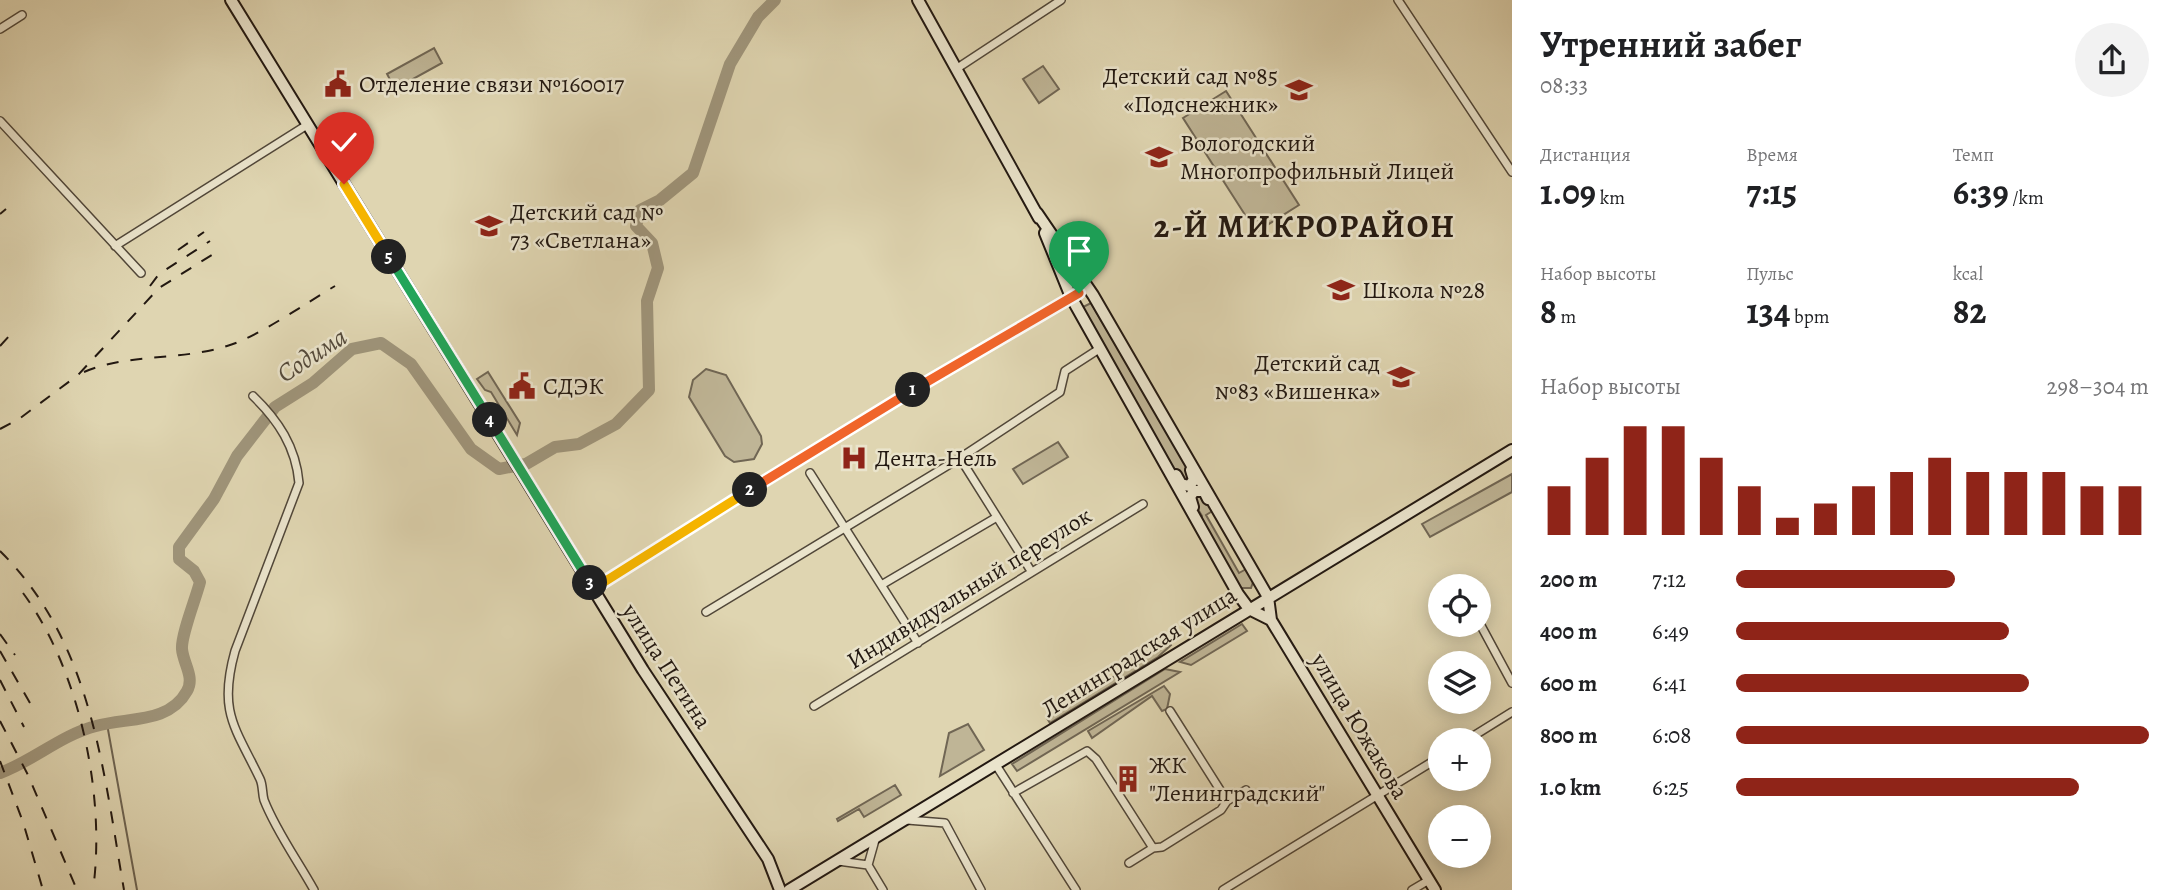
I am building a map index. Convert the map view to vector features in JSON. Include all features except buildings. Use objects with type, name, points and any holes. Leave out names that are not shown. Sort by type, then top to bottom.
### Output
[{"type":"street","name":"улица Петина","points":[[231,0],[593,589],[671,713],[762,849],[780,890]]},
{"type":"street","points":[[918,0],[1037,213],[1093,295],[1268,597]]},
{"type":"street","points":[[956,69],[1061,0]]},
{"type":"street","points":[[1398,0],[1512,172]]},
{"type":"street","points":[[0,30],[22,15]]},
{"type":"street","points":[[0,121],[141,273]]},
{"type":"street","points":[[116,246],[307,125]]},
{"type":"street","points":[[1037,213],[1071,297],[1195,519],[1249,609],[1271,620]]},
{"type":"street","points":[[593,589],[966,358],[1071,297],[1082,293],[1093,295]]},
{"type":"street","points":[[706,612],[960,458],[1060,392],[1065,371],[1099,349]]},
{"type":"street","points":[[253,396],[274,418],[292,449],[299,482],[229,672],[228,708],[234,733],[261,781],[264,799],[314,890]]},
{"type":"street","name":"Ленинградская улица","points":[[789,890],[1512,450]]},
{"type":"street","points":[[1168,470],[1174,472],[1181,484],[1191,484],[1194,477],[1186,456]]},
{"type":"street","points":[[960,458],[1031,570]]},
{"type":"street","points":[[810,473],[918,643]]},
{"type":"street","points":[[1195,519],[1198,515],[1190,499],[1192,492],[1204,491],[1213,501]]},
{"type":"street","name":"Индивидуальный переулок","points":[[814,706],[1031,570],[1143,504]]},
{"type":"street","points":[[883,584],[997,517]]},
{"type":"street","name":"улица Южакова","points":[[1268,597],[1271,620],[1435,890]]},
{"type":"street","points":[[1487,637],[1512,683]]},
{"type":"street","points":[[1170,711],[1227,801]]},
{"type":"street","points":[[1486,728],[1512,712]]},
{"type":"street","points":[[1013,793],[1087,751],[1096,759],[1153,848]]},
{"type":"street","points":[[1223,890],[1428,764]]},
{"type":"street","points":[[996,765],[1076,890]]},
{"type":"street","points":[[1129,863],[1153,848],[1162,847],[1222,810],[1227,801],[1246,790]]},
{"type":"street","points":[[903,821],[935,820],[945,823],[981,890]]},
{"type":"street","points":[[878,836],[872,846],[868,865],[883,890]]},
{"type":"street","points":[[837,861],[868,865]]},
{"type":"street","points":[[1412,890],[1429,880]]},
{"type":"shaded area","points":[[434,48],[442,63],[395,89],[387,74]]},
{"type":"shaded area","points":[[1043,66],[1059,89],[1039,103],[1023,79]]},
{"type":"shaded area","points":[[1226,91],[1299,205],[1256,232],[1183,118]]},
{"type":"shaded area","points":[[1091,303],[1192,479],[1183,481],[1172,468],[1081,308]]},
{"type":"shaded area","points":[[706,369],[726,375],[761,436],[762,444],[754,459],[734,462],[725,456],[689,397],[693,380]]},
{"type":"shaded area","points":[[488,372],[520,423],[517,435],[491,392],[485,390],[477,379]]},
{"type":"shaded area","points":[[1058,442],[1068,457],[1023,484],[1013,469]]},
{"type":"shaded area","points":[[1512,474],[1512,492],[1430,537],[1422,524]]},
{"type":"shaded area","points":[[1198,493],[1214,510],[1206,515],[1239,573],[1248,568],[1254,579],[1251,588],[1240,588],[1201,521],[1202,516],[1193,501]]},
{"type":"shaded area","points":[[1242,624],[1247,631],[1191,665],[1180,662]]},
{"type":"shaded area","points":[[1169,642],[1171,645],[1158,657],[1050,723],[1047,718]]},
{"type":"shaded area","points":[[1165,669],[1180,672],[1017,771],[1012,764]]},
{"type":"shaded area","points":[[1164,686],[1170,694],[1167,709],[1162,711],[1152,696],[1092,738],[1088,731]]},
{"type":"shaded area","points":[[968,724],[984,750],[940,776],[949,733]]},
{"type":"shaded area","points":[[895,785],[901,795],[864,817],[859,809],[838,821],[837,819]]},
{"type":"waterway","name":"Содима","points":[[0,773],[83,730],[158,714],[179,702],[187,691],[190,680],[182,643],[200,582],[194,571],[179,559],[179,547],[214,499],[237,456],[275,407],[313,383],[352,349],[381,343],[411,364],[471,449],[499,469],[526,464],[555,447],[579,444],[616,424],[649,390],[647,301],[658,268],[652,243],[636,226],[640,210],[660,200],[693,173],[730,64],[758,17],[775,0]]},
{"type":"waterway","points":[[107,724],[137,890]]},
{"type":"railway","points":[[0,214],[6,209]]},
{"type":"railway","points":[[178,250],[204,232]]},
{"type":"railway","points":[[150,286],[159,274],[210,241]]},
{"type":"railway","points":[[0,429],[19,419],[78,375],[159,288],[215,253]]},
{"type":"railway","points":[[84,372],[119,362],[191,354],[239,342],[335,286]]},
{"type":"railway","points":[[0,346],[11,334]]},
{"type":"railway","points":[[0,551],[31,587],[55,625],[74,666],[89,709],[100,754],[124,890]]},
{"type":"railway","points":[[23,593],[43,624],[60,659],[74,696],[84,735],[96,815],[93,890]]},
{"type":"railway","points":[[0,634],[15,655]]},
{"type":"railway","points":[[0,651],[30,703]]},
{"type":"railway","points":[[0,680],[24,727]]},
{"type":"railway","points":[[0,721],[28,775],[77,890]]},
{"type":"railway","points":[[0,761],[23,822],[43,890]]},
{"type":"place","name":"Отделение связи №160017","points":[[338,84]]},
{"type":"place","name":"Детский сад №85 «Подснежник»","points":[[1299,90]]},
{"type":"place","name":"Вологодский Многопрофильный Лицей","points":[[1159,157]]},
{"type":"place","name":"Детский сад № 73 «Светлана»","points":[[489,226]]},
{"type":"place","name":"Школа №28","points":[[1341,290]]},
{"type":"place","name":"Детский сад №83 «Вишенка»","points":[[1401,377]]},
{"type":"place","name":"СДЭК","points":[[522,386]]},
{"type":"place","name":"Дента-Нель","points":[[854,458]]},
{"type":"place","name":"ЖК \"Ленинградский\"","points":[[1128,779]]},
{"type":"district","name":"2-Й МИКРОРАЙОН","points":[[1305,226]]},
{"type":"route","points":[[344,184],[593,589],[966,358],[1079,293]]}]
